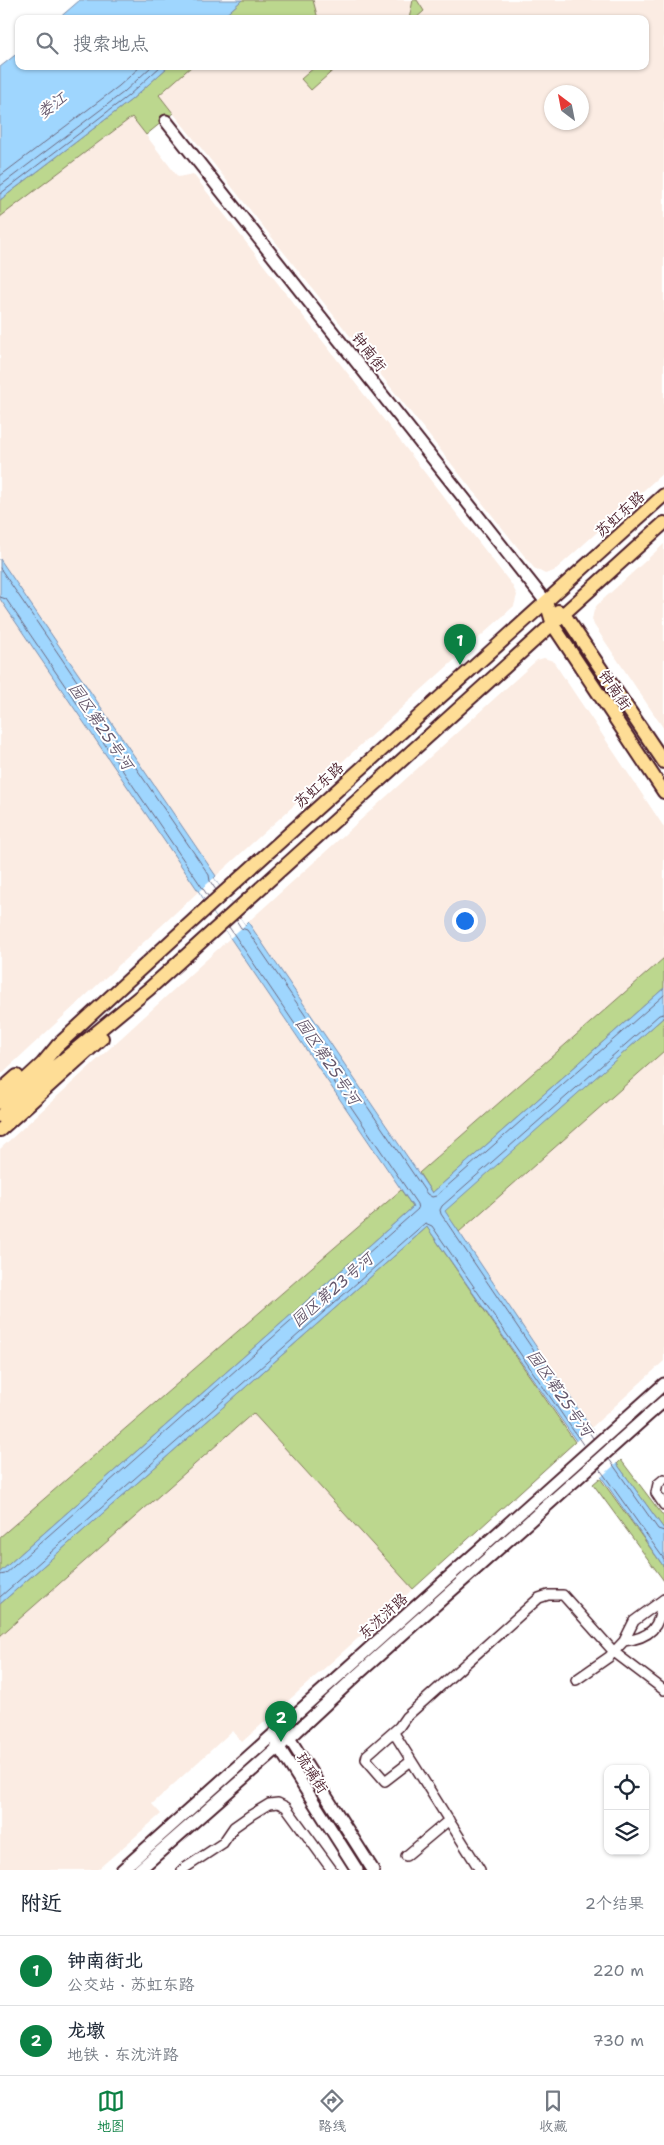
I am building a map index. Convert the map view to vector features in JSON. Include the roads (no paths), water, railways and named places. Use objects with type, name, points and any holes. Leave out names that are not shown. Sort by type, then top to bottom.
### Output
[{"type":"main road","name":"钟南街","points":[[166,121],[546,602],[564,614],[664,762]]},
{"type":"main road","name":"苏虹东路","points":[[0,1103],[42,1064],[57,1046],[223,893],[664,495]]},
{"type":"main road","points":[[0,1116],[46,1074],[149,990],[664,523]]},
{"type":"main road","name":"钟南街","points":[[546,602],[552,625],[664,792]]},
{"type":"main road","points":[[0,1130],[126,1016],[149,990]]},
{"type":"main road","points":[[0,1091],[38,1057],[57,1046]]},
{"type":"main road","name":"东沈浒路","points":[[122,1870],[664,1384]]},
{"type":"main road","name":"东沈浒路","points":[[140,1870],[279,1748],[357,1675],[664,1401]]},
{"type":"main road","name":"琉璃街","points":[[273,1734],[289,1738],[373,1870]]},
{"type":"main road","name":"琉璃街","points":[[273,1734],[279,1748],[357,1870]]},
{"type":"street","points":[[664,1479],[658,1484],[656,1493],[664,1505]]},
{"type":"street","points":[[411,1761],[384,1781],[367,1763],[367,1755],[394,1733],[414,1710],[539,1598],[548,1595],[563,1595],[614,1652],[664,1690]]},
{"type":"street","points":[[576,1680],[614,1652],[624,1641],[634,1621],[662,1600]]},
{"type":"street","points":[[624,1641],[640,1638],[651,1631],[657,1624],[661,1614],[662,1600]]},
{"type":"street","points":[[394,1733],[480,1870]]},
{"type":"street","points":[[182,1870],[223,1843],[234,1827],[251,1815],[269,1804],[278,1803],[286,1808],[332,1870]]},
{"type":"street","points":[[406,1856],[449,1820]]},
{"type":"water","points":[[80,0],[242,0],[225,15],[63,15]]},
{"type":"water","name":"娄江","points":[[15,55],[15,70],[165,70],[131,100],[0,200],[0,67]]},
{"type":"water","points":[[0,559],[216,876],[214,878],[242,921],[245,925],[248,922],[432,1193],[664,988],[664,1017],[445,1211],[591,1428],[664,1529],[664,1567],[427,1227],[0,1604],[0,1572],[413,1207],[0,599]]},
{"type":"place","name":"钟南街北","points":[[460,665]]},
{"type":"place","name":"龙墩","points":[[281,1742]]},
{"type":"water label","name":"园区第25号河","points":[[101,726]]},
{"type":"water label","name":"园区第25号河","points":[[328,1061]]},
{"type":"water label","name":"园区第23号河","points":[[332,1290]]},
{"type":"water label","name":"园区第25号河","points":[[560,1393]]}]
